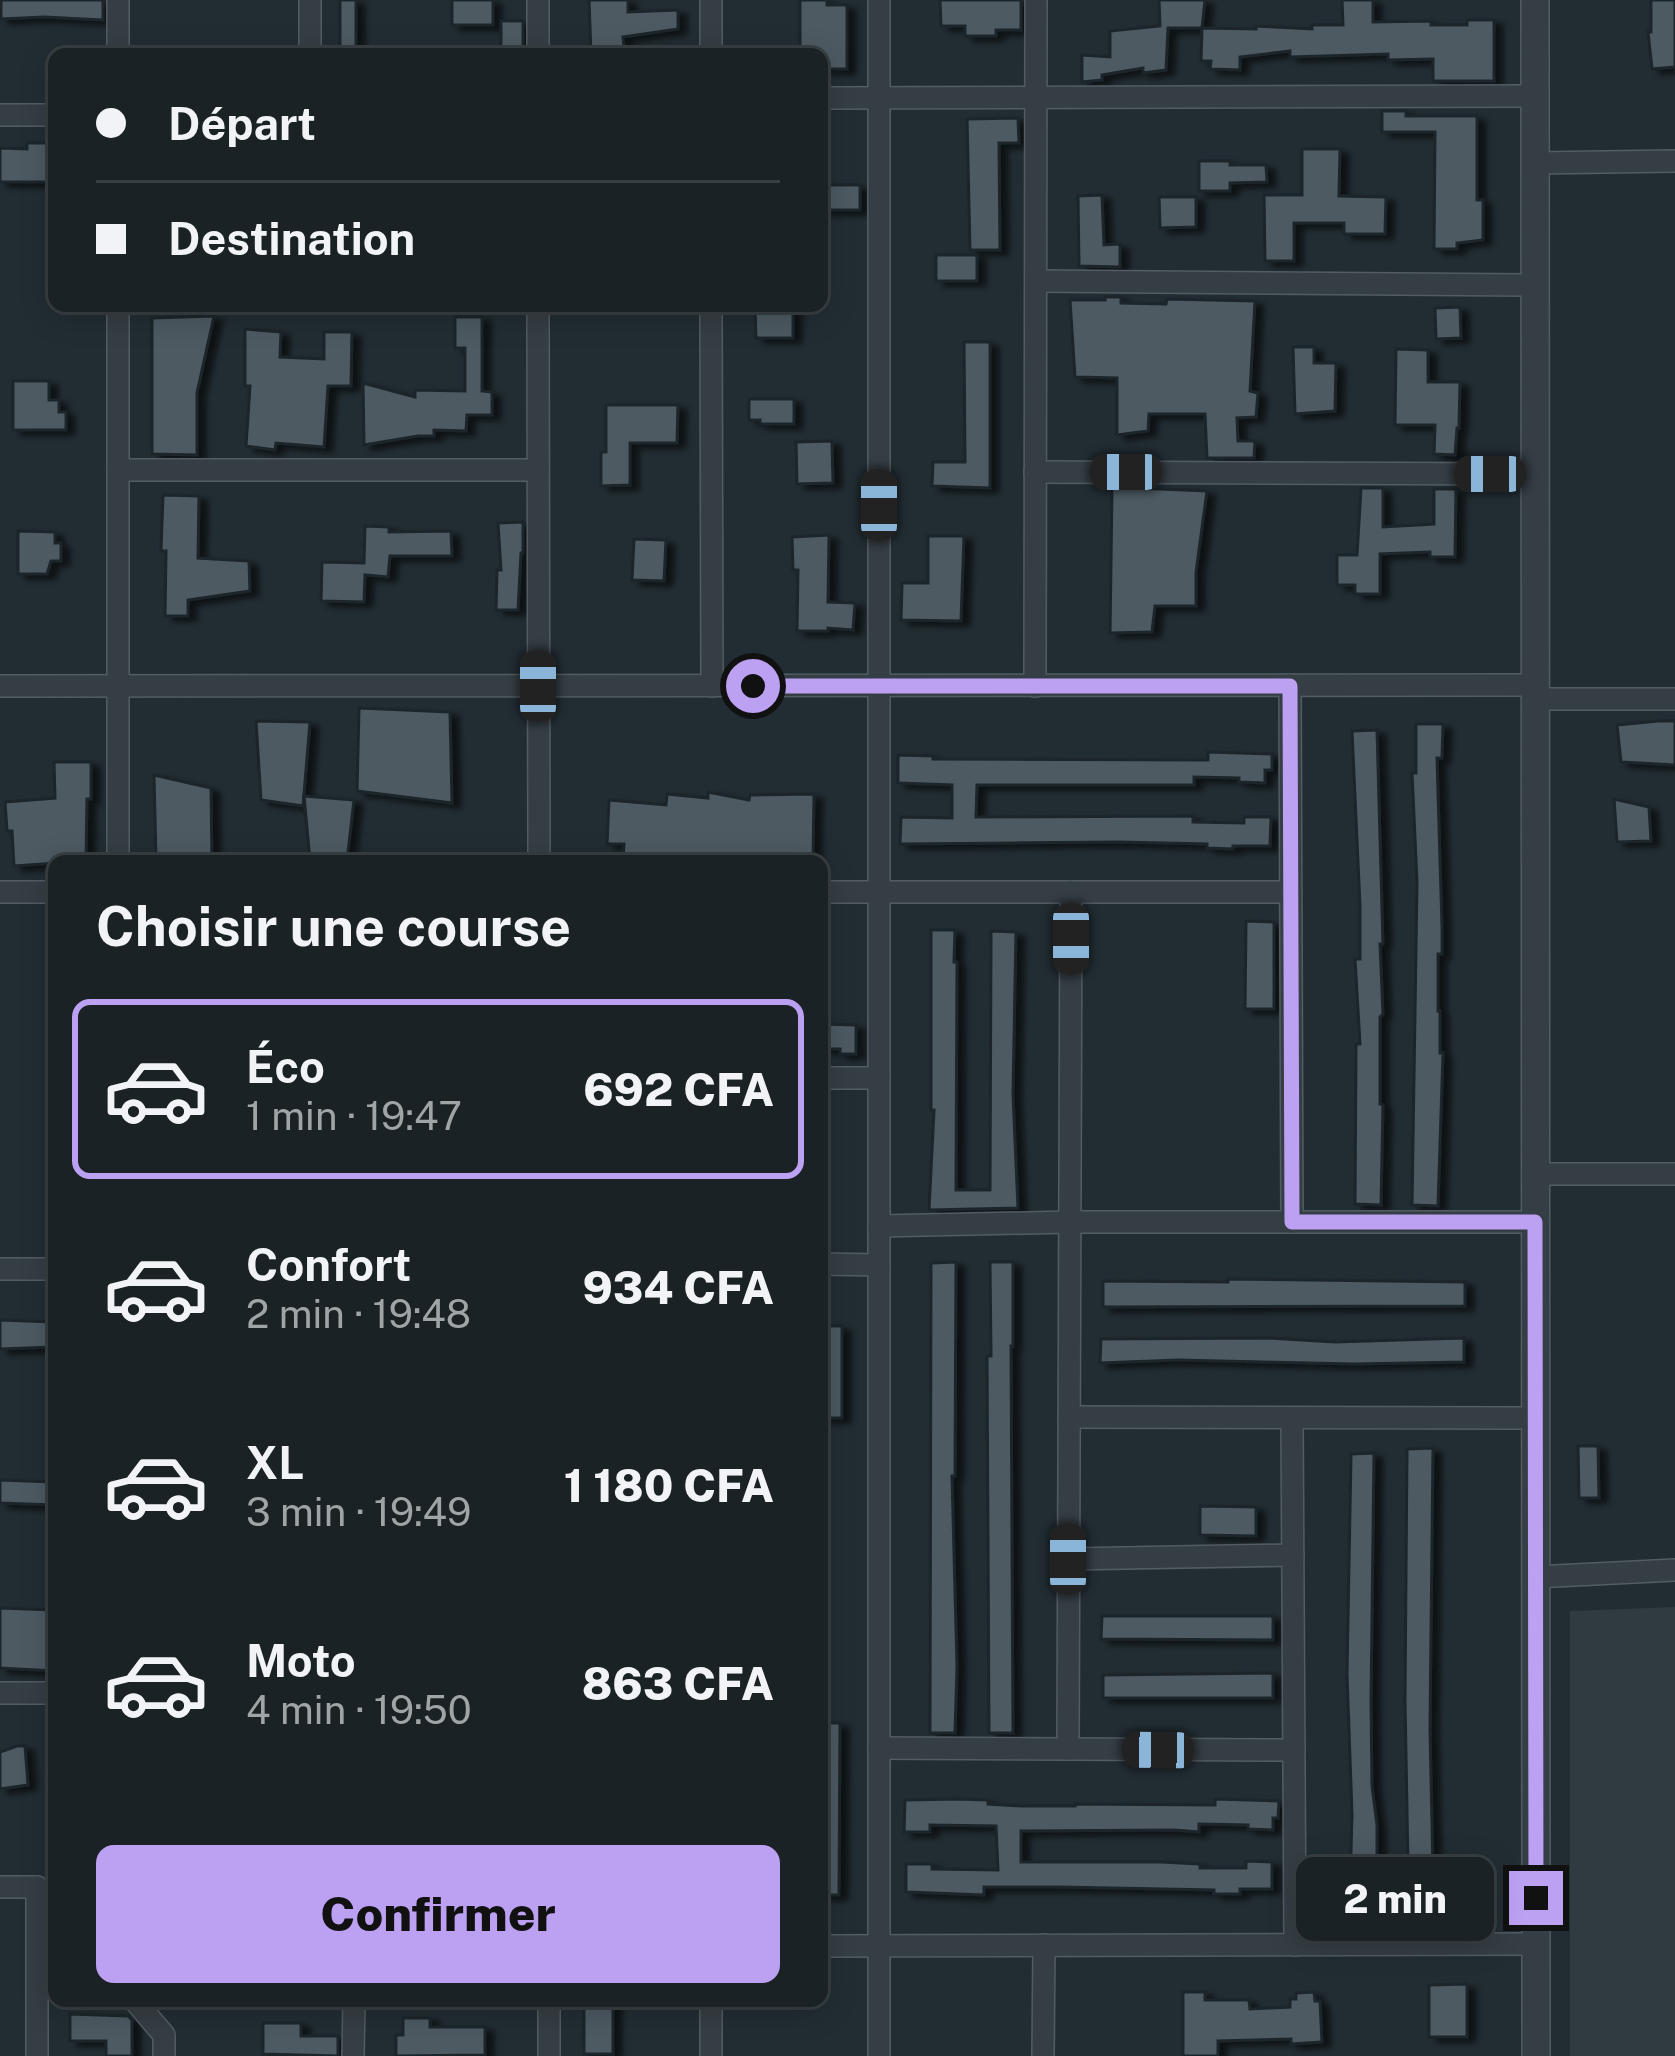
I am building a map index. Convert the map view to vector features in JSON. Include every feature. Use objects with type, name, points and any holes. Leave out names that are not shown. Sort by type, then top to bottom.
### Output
[{"type":"street","points":[[118,0],[118,48]]},
{"type":"street","points":[[310,0],[310,48]]},
{"type":"street","points":[[538,0],[538,48]]},
{"type":"street","points":[[711,0],[711,48]]},
{"type":"street","points":[[879,0],[879,2056]]},
{"type":"street","points":[[1035,686],[1036,0]]},
{"type":"street","points":[[1534,0],[1536,2056]]},
{"type":"street","points":[[828,98],[1535,96]]},
{"type":"street","points":[[0,115],[48,115]]},
{"type":"street","points":[[1535,163],[1675,161]]},
{"type":"street","points":[[1036,281],[1535,285]]},
{"type":"street","points":[[118,312],[118,855]]},
{"type":"street","points":[[538,312],[539,855]]},
{"type":"street","points":[[711,312],[712,686]]},
{"type":"street","points":[[118,470],[538,470]]},
{"type":"street","points":[[1035,472],[1535,474]]},
{"type":"street","points":[[0,686],[1290,686],[1675,699]]},
{"type":"street","points":[[1290,686],[1292,1222]]},
{"type":"street","points":[[0,892],[48,892]]},
{"type":"street","points":[[828,892],[1290,892]]},
{"type":"street","points":[[1068,1749],[1071,892]]},
{"type":"street","points":[[828,1078],[879,1078]]},
{"type":"street","points":[[1535,1174],[1675,1174]]},
{"type":"street","points":[[879,1226],[1535,1222]]},
{"type":"street","points":[[828,1264],[879,1264]]},
{"type":"street","points":[[0,1268],[48,1268]]},
{"type":"street","points":[[1069,1417],[1535,1418]]},
{"type":"street","points":[[1292,1419],[1295,1945]]},
{"type":"street","points":[[1068,1559],[1293,1555]]},
{"type":"street","points":[[1535,1577],[1675,1570]]},
{"type":"street","points":[[0,1693],[48,1693]]},
{"type":"street","points":[[879,1748],[1294,1750]]},
{"type":"street","points":[[0,1887],[37,1887],[48,1900]]},
{"type":"street","points":[[37,1887],[37,2056]]},
{"type":"street","points":[[828,1946],[1536,1944]]},
{"type":"street","points":[[1043,2056],[1044,1945]]},
{"type":"street","points":[[140,2007],[164,2035],[164,2056]]},
{"type":"street","points":[[353,2056],[354,2007]]},
{"type":"street","points":[[549,2007],[549,2056]]},
{"type":"street","points":[[711,2007],[711,2056]]},
{"type":"shaded area","points":[[1675,1607],[1675,2056],[1570,2056],[1570,1611]]},
{"type":"building","points":[[1,0],[103,0],[103,20],[1,19]]},
{"type":"building","points":[[340,0],[356,0],[356,48],[340,48]]},
{"type":"building","points":[[452,0],[493,0],[493,25],[452,25]]},
{"type":"building","points":[[589,0],[628,0],[628,12],[678,10],[678,29],[623,37],[624,48],[591,48]]},
{"type":"building","points":[[800,0],[847,5],[847,69],[828,69],[828,48],[800,48]]},
{"type":"building","points":[[940,0],[1021,0],[1021,30],[965,36],[965,26],[941,26]]},
{"type":"building","points":[[1159,0],[1205,0],[1202,28],[1168,28],[1166,70],[1143,73],[1143,68],[1082,82],[1082,55],[1110,57],[1110,31],[1160,26]]},
{"type":"building","points":[[1342,0],[1373,0],[1373,22],[1467,25],[1467,20],[1494,20],[1494,81],[1433,81],[1433,59],[1388,60],[1388,54],[1290,57],[1290,51],[1240,57],[1240,70],[1210,69],[1211,61],[1201,61],[1202,28],[1343,25]]},
{"type":"building","points":[[1651,0],[1675,0],[1675,67],[1652,69]]},
{"type":"building","points":[[501,21],[523,21],[523,48],[501,48]]},
{"type":"building","points":[[1382,111],[1406,111],[1406,116],[1477,116],[1477,200],[1483,200],[1483,240],[1457,243],[1457,249],[1434,249],[1435,132],[1382,132]]},
{"type":"building","points":[[1018,118],[1019,143],[999,143],[1000,250],[970,250],[967,119]]},
{"type":"building","points":[[27,143],[48,143],[48,182],[0,182],[0,148],[27,149]]},
{"type":"building","points":[[1302,149],[1340,149],[1339,196],[1386,197],[1385,234],[1344,234],[1344,223],[1294,223],[1294,261],[1265,261],[1264,195],[1302,195]]},
{"type":"building","points":[[1199,161],[1266,165],[1267,182],[1230,183],[1230,191],[1199,191]]},
{"type":"building","points":[[828,185],[860,185],[860,210],[828,210]]},
{"type":"building","points":[[1102,195],[1104,245],[1120,244],[1120,267],[1079,266],[1078,196]]},
{"type":"building","points":[[1159,197],[1196,197],[1196,227],[1160,228]]},
{"type":"building","points":[[936,255],[977,255],[977,281],[936,281]]},
{"type":"building","points":[[1121,297],[1121,303],[1255,301],[1250,391],[1258,393],[1256,417],[1237,418],[1238,441],[1255,441],[1254,458],[1207,458],[1205,414],[1149,414],[1148,431],[1117,435],[1117,378],[1075,377],[1070,300]]},
{"type":"building","points":[[1460,307],[1461,338],[1436,339],[1435,308]]},
{"type":"building","points":[[755,312],[793,312],[793,338],[756,338]]},
{"type":"building","points":[[214,316],[197,393],[197,455],[152,454],[152,318]]},
{"type":"building","points":[[455,317],[482,317],[482,391],[492,392],[492,415],[467,415],[466,431],[434,430],[434,436],[364,445],[363,383],[415,397],[415,390],[465,391],[465,348],[455,348]]},
{"type":"building","points":[[245,329],[281,332],[280,357],[324,359],[324,332],[352,332],[351,386],[328,386],[324,447],[276,443],[275,450],[246,446],[250,386],[245,386]]},
{"type":"building","points":[[964,342],[990,342],[990,488],[932,486],[933,462],[965,462]]},
{"type":"building","points":[[1293,347],[1314,347],[1314,363],[1336,363],[1335,411],[1295,414]]},
{"type":"building","points":[[1396,349],[1428,350],[1428,382],[1460,382],[1455,455],[1434,454],[1435,425],[1395,425]]},
{"type":"building","points":[[13,381],[49,381],[49,400],[59,400],[59,412],[66,412],[66,430],[13,430]]},
{"type":"building","points":[[749,399],[794,399],[794,424],[749,420]]},
{"type":"building","points":[[606,405],[678,405],[677,443],[630,443],[630,485],[601,486]]},
{"type":"building","points":[[832,441],[833,483],[797,484],[796,442]]},
{"type":"building","points":[[1112,487],[1207,491],[1196,606],[1155,606],[1152,632],[1110,633]]},
{"type":"building","points":[[1361,488],[1383,488],[1383,527],[1434,524],[1434,489],[1456,489],[1455,557],[1430,557],[1430,552],[1380,554],[1380,594],[1355,594],[1355,585],[1337,585],[1337,555],[1357,555]]},
{"type":"building","points":[[163,495],[199,496],[198,558],[249,561],[250,591],[188,600],[188,616],[165,616]]},
{"type":"building","points":[[523,522],[518,610],[496,610],[497,570],[501,570],[498,523]]},
{"type":"building","points":[[365,526],[389,527],[389,532],[451,531],[452,556],[390,556],[388,577],[365,575],[364,602],[321,601],[322,562],[364,563]]},
{"type":"building","points":[[18,531],[55,532],[55,543],[61,543],[61,561],[51,561],[47,574],[18,574]]},
{"type":"building","points":[[829,535],[828,602],[855,603],[853,630],[797,631],[798,570],[793,570],[792,537]]},
{"type":"building","points":[[928,536],[964,536],[961,621],[901,620],[902,583],[928,583]]},
{"type":"building","points":[[634,539],[666,540],[664,581],[632,580]]},
{"type":"building","points":[[359,708],[450,712],[452,803],[357,791]]},
{"type":"building","points":[[256,721],[310,722],[303,806],[261,800]]},
{"type":"building","points":[[1675,721],[1675,765],[1621,762],[1617,725]]},
{"type":"building","points":[[1416,724],[1443,724],[1442,758],[1437,758],[1442,926],[1438,1011],[1443,1053],[1438,1206],[1412,1205]]},
{"type":"building","points":[[1377,730],[1383,944],[1381,1205],[1355,1204],[1356,1044],[1360,1044],[1355,959],[1360,959],[1360,906],[1352,731]]},
{"type":"building","points":[[1208,752],[1272,754],[1272,770],[1265,770],[1265,783],[1194,777],[1194,785],[977,785],[976,817],[1193,816],[1193,822],[1244,823],[1244,817],[1271,817],[1270,846],[900,844],[901,817],[952,818],[952,785],[898,783],[898,755],[1208,760]]},
{"type":"building","points":[[54,762],[91,762],[86,855],[48,855],[48,864],[14,866],[5,802],[55,798]]},
{"type":"building","points":[[154,775],[211,788],[212,855],[156,855]]},
{"type":"building","points":[[708,792],[749,800],[750,795],[814,794],[813,855],[623,855],[624,844],[607,844],[609,800],[666,805],[667,794],[708,798]]},
{"type":"building","points":[[304,796],[354,800],[348,855],[309,855]]},
{"type":"building","points":[[1614,799],[1649,807],[1651,841],[1617,842]]},
{"type":"building","points":[[1246,921],[1274,922],[1274,1009],[1245,1009]]},
{"type":"building","points":[[931,930],[955,930],[956,1190],[990,1190],[991,931],[1016,932],[1013,1094],[1018,1208],[929,1210],[934,1110]]},
{"type":"building","points":[[828,1024],[856,1025],[856,1054],[840,1054],[840,1049],[828,1049]]},
{"type":"building","points":[[956,1262],[955,1733],[930,1733],[931,1263]]},
{"type":"building","points":[[990,1262],[1013,1262],[1013,1733],[989,1733]]},
{"type":"building","points":[[1103,1281],[1465,1282],[1465,1306],[1103,1307]]},
{"type":"building","points":[[0,1320],[48,1322],[48,1347],[0,1349]]},
{"type":"building","points":[[828,1326],[842,1326],[842,1418],[828,1418]]},
{"type":"building","points":[[1464,1338],[1464,1362],[1100,1363],[1101,1339],[1335,1342]]},
{"type":"building","points":[[1578,1446],[1598,1446],[1599,1498],[1579,1498]]},
{"type":"building","points":[[1433,1448],[1430,1729],[1438,1929],[1423,1929],[1423,1920],[1409,1920],[1407,1449]]},
{"type":"building","points":[[1374,1453],[1371,1700],[1377,1921],[1349,1926],[1351,1454]]},
{"type":"building","points":[[0,1480],[48,1482],[48,1505],[0,1503]]},
{"type":"building","points":[[1200,1506],[1256,1507],[1256,1536],[1200,1535]]},
{"type":"building","points":[[0,1608],[48,1610],[48,1671],[0,1668]]},
{"type":"building","points":[[1102,1616],[1273,1616],[1273,1640],[1101,1639]]},
{"type":"building","points":[[1273,1673],[1273,1698],[1103,1698],[1103,1675]]},
{"type":"building","points":[[828,1723],[840,1723],[839,1895],[828,1895]]},
{"type":"building","points":[[25,1746],[28,1785],[0,1789],[0,1752]]},
{"type":"building","points":[[958,1799],[1022,1806],[1279,1801],[1273,1830],[1199,1824],[1199,1832],[1021,1831],[1021,1862],[1162,1862],[1246,1868],[1246,1861],[1272,1862],[1272,1889],[1240,1889],[1240,1894],[1059,1887],[984,1887],[984,1895],[906,1892],[906,1864],[998,1870],[996,1826],[930,1825],[930,1832],[904,1832],[905,1800]]},
{"type":"building","points":[[1467,1984],[1467,2037],[1429,2037],[1429,1985]]},
{"type":"building","points":[[1183,1992],[1205,1992],[1205,2000],[1249,2000],[1250,2009],[1290,2007],[1296,1993],[1314,1992],[1315,2001],[1320,2001],[1322,2042],[1218,2041],[1218,2056],[1183,2056]]},
{"type":"building","points":[[584,2007],[613,2007],[613,2054],[584,2054]]},
{"type":"building","points":[[70,2014],[128,2016],[132,2056],[106,2056],[106,2041],[70,2041]]},
{"type":"building","points":[[403,2018],[430,2018],[430,2027],[485,2027],[485,2055],[396,2056],[396,2035],[403,2035]]},
{"type":"building","points":[[263,2023],[301,2023],[301,2036],[338,2036],[338,2056],[263,2054]]},
{"type":"route","points":[[753,686],[1290,686],[1292,1222],[1535,1222],[1536,1898]]}]
